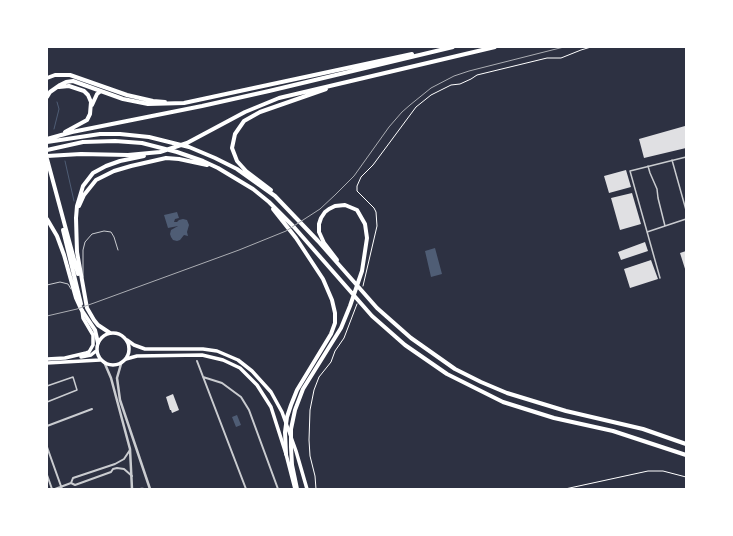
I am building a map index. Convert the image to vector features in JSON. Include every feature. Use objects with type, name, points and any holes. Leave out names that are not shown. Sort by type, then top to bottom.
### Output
[{"type":"highway","points":[[47,139],[209,105],[453,47]]},
{"type":"highway","points":[[110,333],[104,330],[94,320],[87,308],[77,252],[77,206],[83,186],[93,173],[120,161],[160,152],[187,143],[245,112],[279,98],[495,47]]},
{"type":"highway","points":[[47,97],[50,92],[66,82],[73,81],[123,99],[148,104],[184,103],[425,51],[441,50]]},
{"type":"highway","points":[[47,78],[55,75],[70,75],[127,95],[153,101],[184,103]]},
{"type":"highway","points":[[275,196],[270,189],[246,171],[237,161],[232,148],[235,134],[244,121],[260,112],[337,84]]},
{"type":"highway","points":[[58,87],[69,86],[84,91],[88,95],[91,102],[91,108]]},
{"type":"highway","points":[[58,136],[87,120],[90,114],[93,99],[101,91]]},
{"type":"highway","points":[[47,142],[94,135],[120,134],[149,137],[174,143],[189,147],[215,158],[237,169],[279,199],[377,308],[411,338],[455,369],[507,393],[566,411],[643,429],[686,444]]},
{"type":"highway","points":[[47,150],[83,142],[115,141],[142,143],[178,152],[218,168],[253,189],[269,202],[293,226],[372,316],[404,345],[447,374],[503,402],[554,418],[613,431],[665,447],[686,456]]},
{"type":"highway","points":[[85,298],[47,159],[81,154],[128,155],[160,152]]},
{"type":"highway","points":[[76,218],[80,202],[88,188],[96,180],[114,171],[166,158],[179,158],[218,168]]},
{"type":"highway","points":[[269,202],[296,238],[323,279],[332,300],[335,313],[335,323],[331,334],[297,390],[291,405],[284,432],[286,454]]},
{"type":"highway","points":[[296,489],[291,447],[291,429],[295,410],[303,389],[341,328],[362,271],[367,238],[365,224],[357,210],[340,205],[330,208],[320,218],[319,232],[324,243],[349,277]]},
{"type":"highway","points":[[60,210],[82,310]]},
{"type":"highway","points":[[47,219],[57,236],[64,255],[76,298],[95,330],[98,343]]},
{"type":"main road","points":[[64,358],[86,354],[93,345],[93,335],[83,318],[82,310]]},
{"type":"main road","points":[[296,489],[274,415],[268,401],[257,385],[236,366],[223,360],[202,354],[137,356],[126,359],[121,364],[112,366],[105,364],[100,360],[96,351],[98,343],[105,335],[110,333],[119,334],[134,345],[145,349],[203,349],[228,355],[246,366],[271,392],[282,412],[296,451],[307,489]]},
{"type":"main road","points":[[126,359],[129,348],[127,340]]},
{"type":"main road","points":[[47,359],[88,356],[96,351]]},
{"type":"main road","points":[[47,363],[100,360]]},
{"type":"street","points":[[660,278],[630,171],[686,156]]},
{"type":"street","points":[[672,160],[686,210]]},
{"type":"street","points":[[648,166],[657,189],[665,226]]},
{"type":"street","points":[[647,232],[686,219]]},
{"type":"street","points":[[197,361],[246,489]]},
{"type":"street","points":[[105,364],[111,378],[130,449],[132,489]]},
{"type":"street","points":[[121,364],[117,378],[120,400],[150,489]]},
{"type":"street","points":[[47,386],[73,377],[77,390],[47,402]]},
{"type":"street","points":[[203,377],[222,383],[241,397],[249,410],[278,489]]},
{"type":"street","points":[[47,426],[92,409]]},
{"type":"street","points":[[47,447],[62,488]]},
{"type":"street","points":[[47,475],[54,489],[62,488],[70,483],[73,478],[124,459],[130,449]]},
{"type":"street","points":[[110,465],[112,469]]},
{"type":"street","points":[[70,483],[75,486],[110,472],[112,469],[121,467],[132,476]]},
{"type":"lane","points":[[82,285],[84,274],[83,250],[88,238],[92,234],[108,230],[113,233],[118,250]]},
{"type":"lane","points":[[47,285],[60,282],[65,283],[71,287],[76,298]]},
{"type":"path","points":[[362,289],[366,278],[377,226],[376,212],[357,190],[357,186],[361,177],[373,165],[416,107],[432,95],[451,85],[460,84],[471,79],[477,74],[547,58],[561,58],[591,47]]},
{"type":"path","points":[[316,489],[315,476],[310,456],[309,440],[310,410],[314,390],[319,377],[331,362],[335,351],[344,338],[358,301]]},
{"type":"path","points":[[565,489],[648,471],[663,471],[686,477]]},
{"type":"water","points":[[177,212],[179,218],[175,219],[174,222],[183,219],[187,220],[189,225],[187,232],[188,236],[184,235],[177,241],[173,240],[170,234],[171,230],[178,226],[168,228],[164,215]]},
{"type":"water","points":[[435,248],[442,274],[431,277],[425,251]]},
{"type":"water","points":[[237,415],[241,425],[236,427],[232,417]]},
{"type":"building","points":[[685,126],[686,148],[644,158],[639,139]]},
{"type":"building","points":[[626,170],[631,187],[609,193],[604,176]]},
{"type":"building","points":[[632,193],[641,224],[620,230],[611,198]]},
{"type":"building","points":[[645,242],[648,251],[621,260],[618,252]]},
{"type":"building","points":[[686,251],[686,272],[680,253]]},
{"type":"building","points":[[651,260],[658,279],[630,288],[624,269]]},
{"type":"building","points":[[173,394],[179,410],[172,413],[166,397]]},
{"type":"waterway","points":[[54,129],[59,109],[57,102]]},
{"type":"waterway","points":[[65,161],[74,201]]},
{"type":"railway","points":[[47,316],[77,309],[94,303],[239,250],[286,231],[320,209],[335,195],[354,176],[389,127],[402,112],[431,88],[454,76],[469,71],[564,47]]}]
